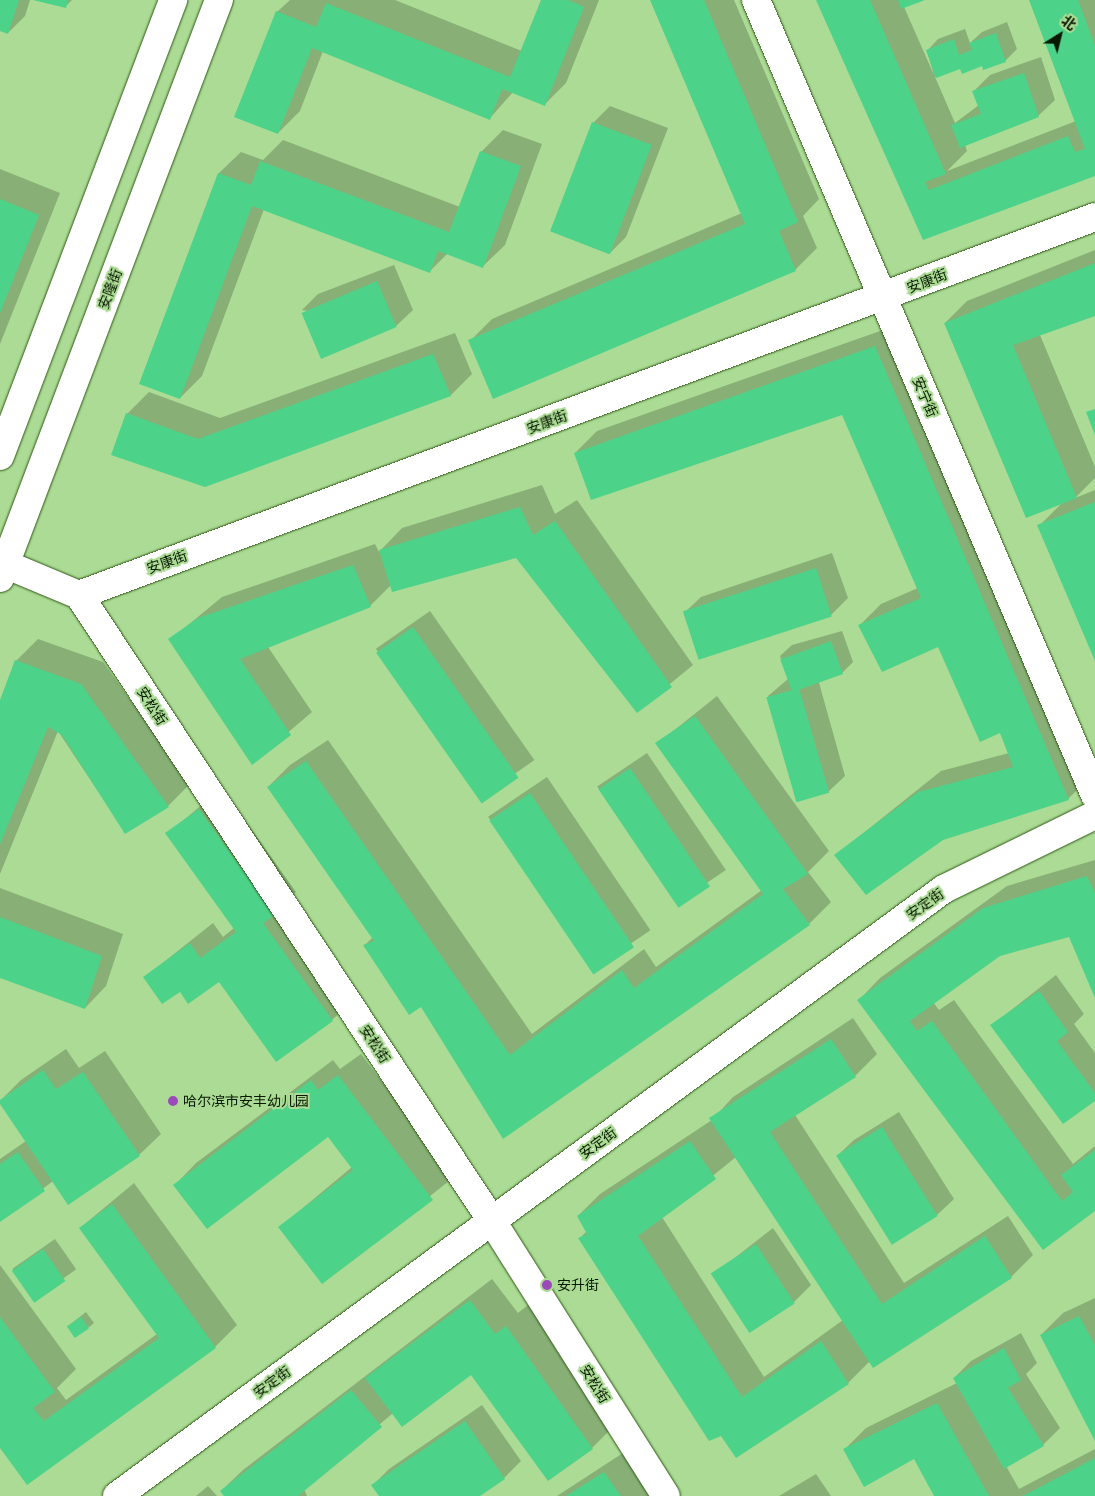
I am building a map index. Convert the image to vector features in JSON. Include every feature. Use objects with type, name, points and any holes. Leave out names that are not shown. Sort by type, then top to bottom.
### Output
[{"type":"street","points":[[0,456],[173,0]]},
{"type":"street","name":"安隆街","points":[[2,568],[219,0]]},
{"type":"street","name":"安宁街","points":[[756,0],[1095,795]]},
{"type":"street","name":"安康街","points":[[79,595],[883,298],[1095,216]]},
{"type":"street","points":[[2,568],[79,595]]},
{"type":"street","name":"安松街","points":[[79,595],[492,1221],[666,1496]]},
{"type":"street","name":"安定街","points":[[117,1496],[944,889],[1095,815]]},
{"type":"building","points":[[0,0],[19,0],[8,34],[0,31]]},
{"type":"building","points":[[33,0],[68,0],[66,8]]},
{"type":"building","points":[[541,0],[568,0],[584,7],[545,106],[502,89],[490,120],[312,48],[278,134],[234,117],[276,11],[316,27],[326,3],[510,77]]},
{"type":"building","points":[[650,0],[704,0],[798,222],[779,231],[796,271],[493,399],[468,340],[745,224]]},
{"type":"building","points":[[816,0],[870,0],[946,174],[925,182],[929,190],[1068,136],[1075,152],[1085,149],[1029,0],[1078,0],[1095,46],[1095,176],[923,240]]},
{"type":"building","points":[[898,0],[925,0],[901,9]]},
{"type":"building","points":[[996,33],[1006,62],[983,70],[982,66],[962,74],[960,69],[936,78],[926,50],[954,39],[959,55],[972,50],[969,43]]},
{"type":"building","points":[[1024,73],[1039,117],[960,148],[951,125],[981,114],[972,91]]},
{"type":"building","points":[[592,122],[652,145],[610,254],[550,231]]},
{"type":"building","points":[[480,151],[521,166],[483,268],[438,251],[430,273],[252,206],[180,399],[139,384],[218,173],[251,185],[260,161],[449,232]]},
{"type":"building","points":[[0,199],[39,215],[0,313]]},
{"type":"building","points":[[1095,263],[1095,316],[1013,345],[1077,498],[1026,518],[944,323]]},
{"type":"building","points":[[377,281],[397,327],[321,359],[302,313]]},
{"type":"building","points":[[875,346],[1069,800],[943,840],[866,895],[834,855],[918,792],[1013,767],[1000,733],[980,742],[938,647],[882,672],[858,625],[921,598],[842,415],[591,500],[574,453]]},
{"type":"building","points":[[433,354],[451,396],[205,487],[111,455],[126,413],[198,439]]},
{"type":"building","points":[[1095,409],[1095,435],[1086,412]]},
{"type":"building","points":[[1095,502],[1095,661],[1037,525]]},
{"type":"building","points":[[520,507],[533,535],[555,521],[672,687],[637,713],[516,558],[392,592],[379,550]]},
{"type":"building","points":[[353,565],[371,607],[240,659],[291,735],[252,765],[168,639],[198,618]]},
{"type":"building","points":[[816,568],[832,617],[699,660],[683,611]]},
{"type":"building","points":[[413,627],[519,778],[482,804],[376,653]]},
{"type":"building","points":[[831,641],[843,674],[792,692],[780,659]]},
{"type":"building","points":[[15,660],[81,684],[169,807],[125,834],[62,735],[48,727],[0,844],[0,700]]},
{"type":"building","points":[[799,688],[829,793],[796,802],[766,697]]},
{"type":"building","points":[[695,716],[808,874],[783,889],[810,925],[503,1139],[421,1007],[409,1015],[363,945],[374,941],[267,787],[306,761],[510,1055],[622,970],[634,988],[763,894],[655,743]]},
{"type":"building","points":[[630,768],[710,887],[678,908],[598,789]]},
{"type":"building","points":[[530,793],[634,947],[593,975],[489,820]]},
{"type":"building","points":[[199,809],[275,915],[263,923],[333,1021],[276,1062],[219,982],[188,1004],[180,992],[162,1004],[143,977],[190,943],[200,958],[236,932],[165,833]]},
{"type":"building","points":[[1087,876],[1095,893],[1095,998],[1069,937],[1000,956],[910,1021],[917,1031],[932,1021],[1062,1201],[1073,1192],[1061,1175],[1095,1150],[1095,1211],[1043,1250],[857,1000],[983,908]]},
{"type":"building","points":[[0,917],[102,956],[85,1009],[0,978]]},
{"type":"building","points":[[1039,991],[1068,1032],[1057,1041],[1095,1093],[1095,1101],[1063,1124],[990,1025]]},
{"type":"building","points":[[831,1039],[856,1077],[770,1132],[882,1304],[985,1236],[1012,1278],[873,1368],[709,1118]]},
{"type":"building","points":[[43,1070],[56,1089],[83,1072],[140,1156],[68,1205],[0,1104],[0,1100]]},
{"type":"building","points":[[338,1075],[433,1200],[322,1284],[278,1227],[353,1170],[328,1137],[207,1229],[173,1185],[311,1080],[318,1090]]},
{"type":"building","points":[[882,1127],[938,1216],[892,1245],[836,1156]]},
{"type":"building","points":[[690,1141],[716,1179],[638,1236],[742,1397],[821,1341],[849,1384],[736,1458],[721,1436],[709,1441],[578,1238],[587,1234],[577,1216]]},
{"type":"building","points":[[18,1152],[45,1191],[0,1222],[0,1164]]},
{"type":"building","points":[[112,1204],[216,1348],[27,1485],[0,1448],[0,1317],[55,1392],[33,1408],[44,1421],[159,1338],[79,1228]]},
{"type":"building","points":[[756,1244],[795,1304],[749,1333],[711,1273]]},
{"type":"building","points":[[43,1249],[65,1281],[34,1303],[12,1271]]},
{"type":"building","points":[[470,1300],[495,1334],[506,1326],[593,1449],[548,1481],[471,1375],[402,1427],[365,1378]]},
{"type":"building","points":[[1079,1316],[1095,1345],[1095,1441],[1040,1335]]},
{"type":"building","points":[[81,1317],[89,1329],[75,1338],[67,1327]]},
{"type":"building","points":[[1004,1348],[1021,1380],[1008,1388],[1044,1446],[1004,1469],[953,1378]]},
{"type":"building","points":[[351,1390],[382,1427],[298,1496],[224,1496],[220,1491]]},
{"type":"building","points":[[937,1403],[989,1496],[934,1496],[914,1459],[864,1487],[843,1449]]},
{"type":"building","points":[[465,1421],[505,1479],[480,1496],[379,1496],[371,1485]]},
{"type":"building","points":[[1095,1458],[1095,1496],[1023,1496]]},
{"type":"building","points":[[604,1472],[621,1496],[566,1496]]},
{"type":"place","name":"哈尔滨市安丰幼儿园","points":[[173,1101]]},
{"type":"place","name":"安升街","points":[[547,1285]]}]
